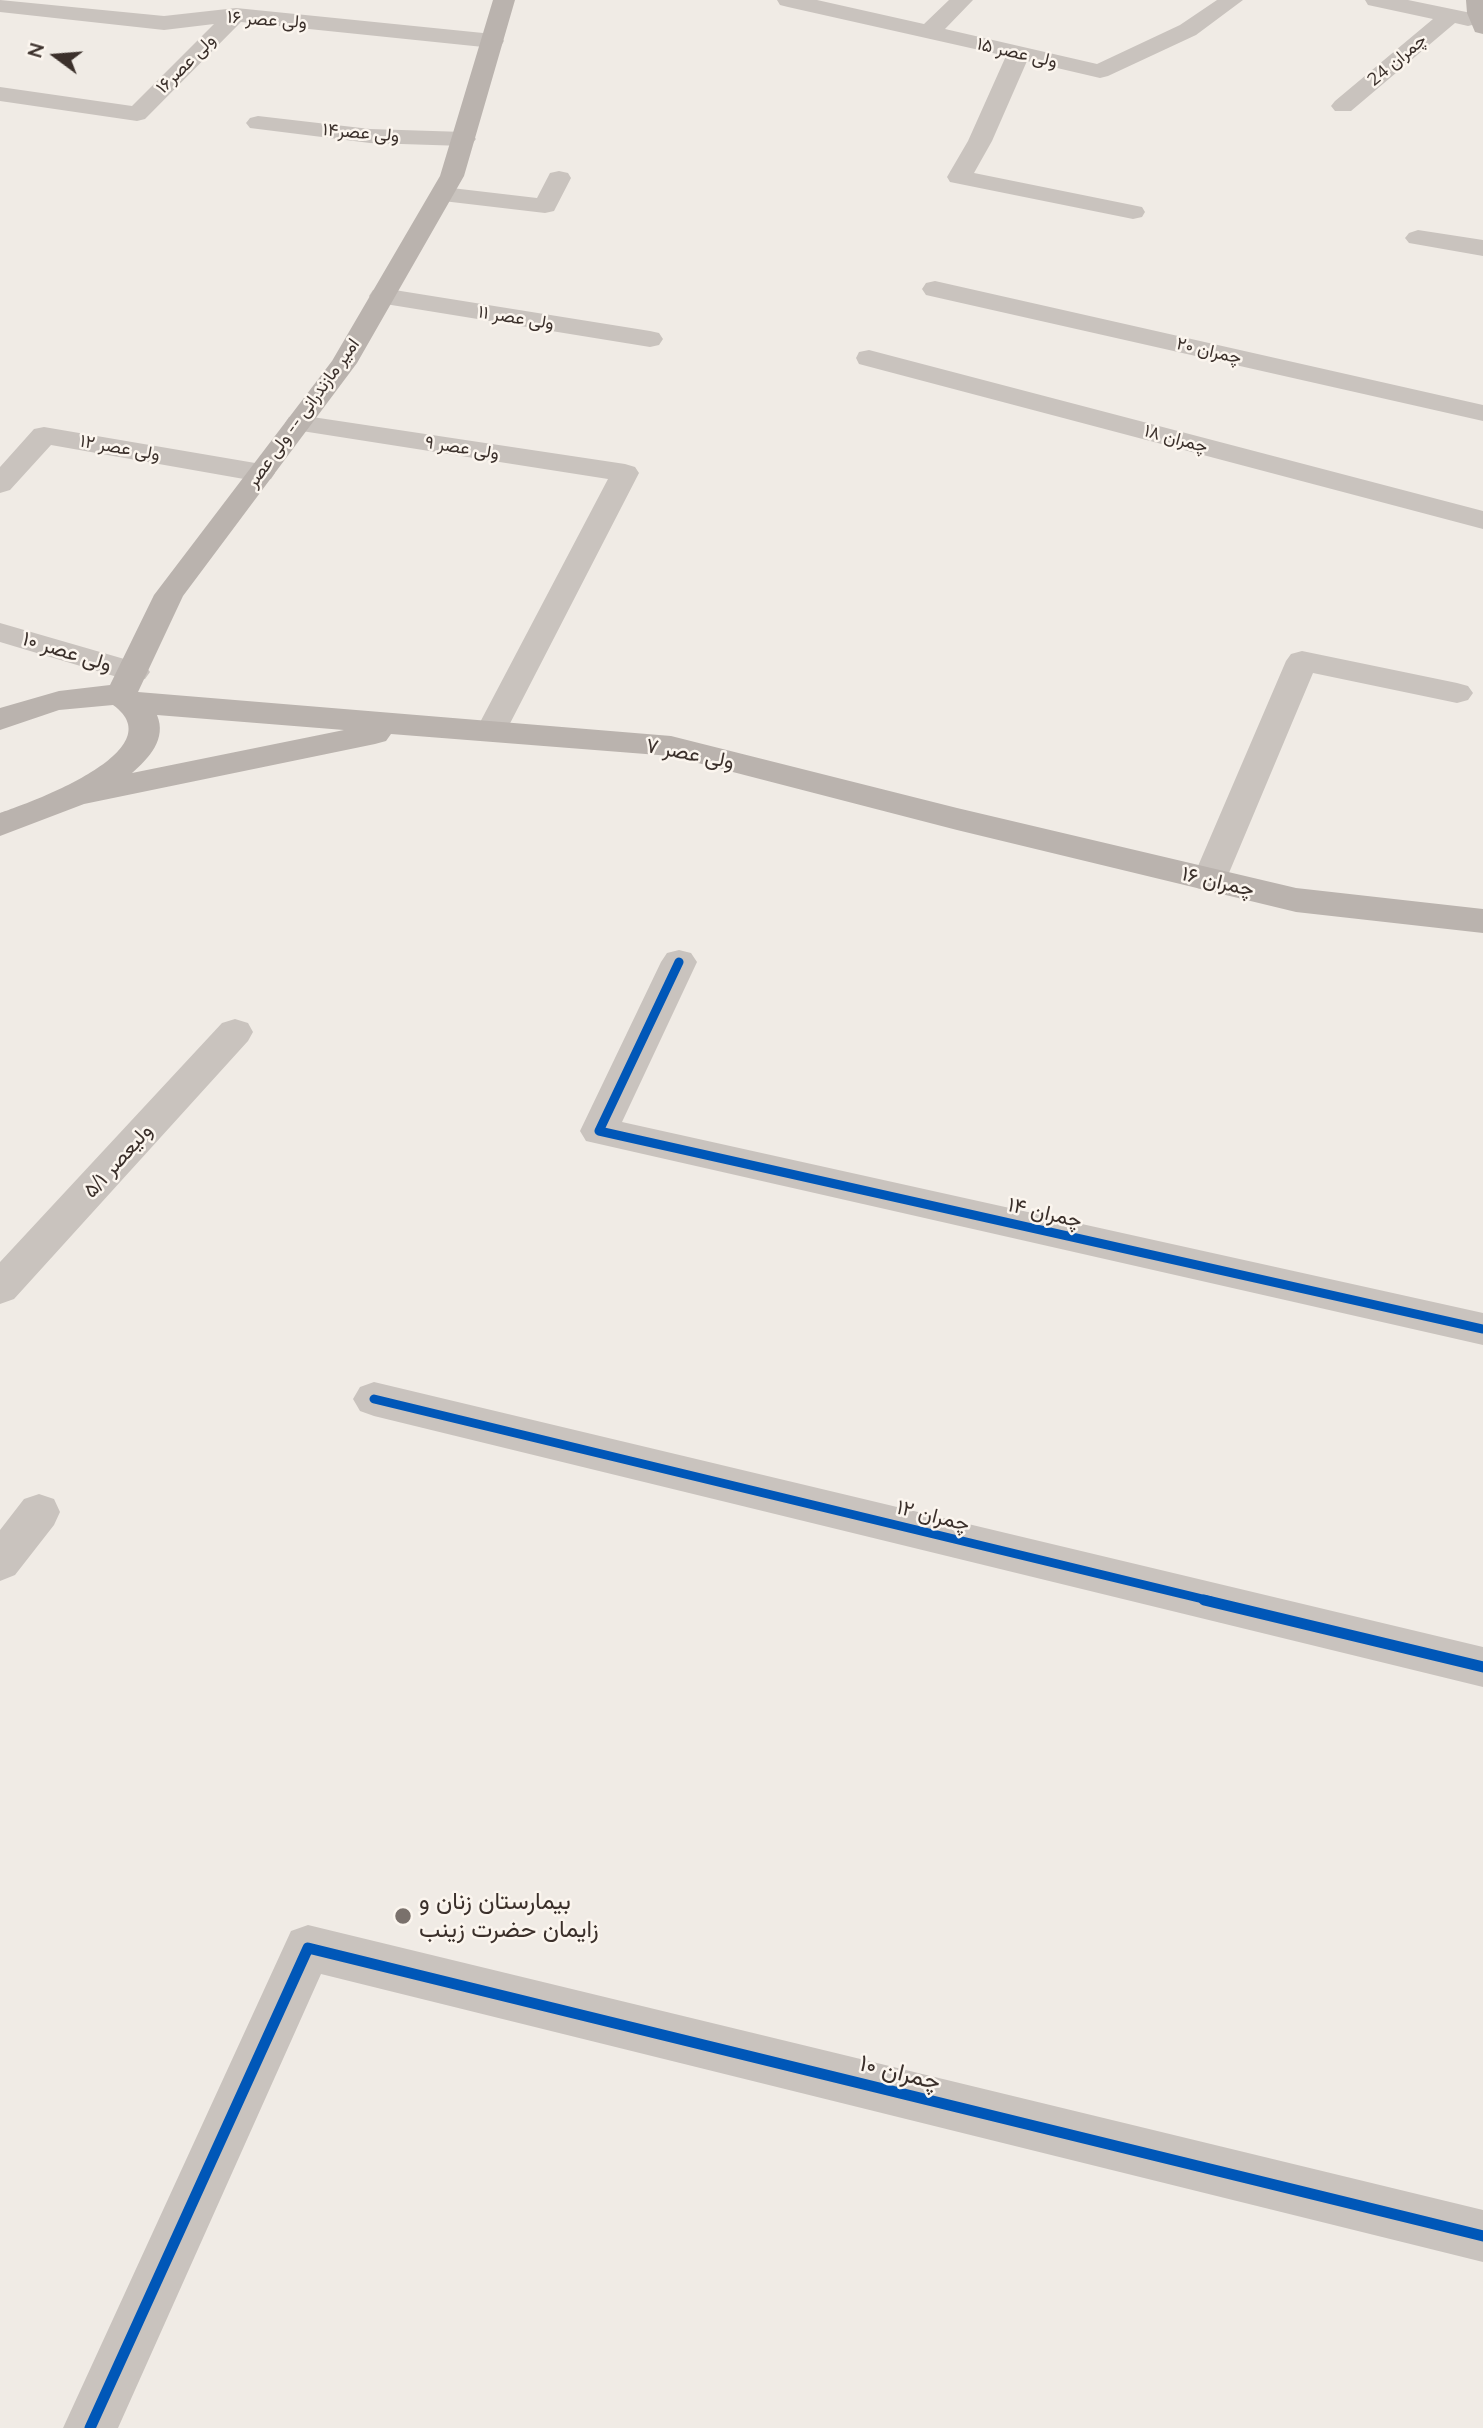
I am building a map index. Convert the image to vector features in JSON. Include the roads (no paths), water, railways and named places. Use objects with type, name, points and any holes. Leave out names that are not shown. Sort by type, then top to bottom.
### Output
[{"type":"main road","name":"امیر مازندرانی -- ولی عصر","points":[[128,690],[169,595],[344,363],[443,194],[464,139],[505,0]]},
{"type":"main road","name":"ولی عصر ۷","points":[[37,706],[128,690],[418,725],[671,746],[957,819]]},
{"type":"main road","points":[[0,825],[45,809],[121,767],[143,741],[146,727],[128,690]]},
{"type":"main road","points":[[0,704],[37,706]]},
{"type":"main road","points":[[0,720],[37,706]]},
{"type":"main road","name":"ولی عصر ۷","points":[[68,797],[418,725]]},
{"type":"main road","name":"چمران ۱۶","points":[[957,819],[1296,900],[1483,921]]},
{"type":"street","name":"ولی عصر ۱۵","points":[[788,0],[1100,71],[1188,30],[1232,0]]},
{"type":"street","points":[[928,33],[962,0]]},
{"type":"street","points":[[1376,0],[1451,15],[1480,16]]},
{"type":"street","name":"ولی عصر ۱۶","points":[[0,5],[164,23],[236,15],[493,41]]},
{"type":"street","name":"ولی عصر۱۶","points":[[0,94],[137,114],[236,15]]},
{"type":"street","name":"چمران 24","points":[[1343,106],[1451,15]]},
{"type":"street","points":[[1019,53],[980,141],[959,177],[1133,212]]},
{"type":"street","name":"ولی عصر۱۴","points":[[258,123],[370,136],[464,139]]},
{"type":"street","points":[[443,194],[545,206],[559,178]]},
{"type":"street","points":[[1418,238],[1483,248]]},
{"type":"street","name":"چمران ۲۰","points":[[934,289],[1483,413]]},
{"type":"street","name":"ولی عصر ۱۱","points":[[383,296],[650,339]]},
{"type":"street","name":"چمران ۱۸","points":[[869,358],[1483,520]]},
{"type":"street","name":"ولی عصر ۹","points":[[299,423],[625,473],[492,730]]},
{"type":"street","name":"ولی عصر ۱۲","points":[[0,484],[51,428],[261,473]]},
{"type":"street","name":"ولی عصر ۱۰","points":[[0,632],[128,690]]},
{"type":"street","points":[[1209,880],[1302,661],[1457,693]]},
{"type":"street","name":"چمران ۱۴","points":[[679,962],[599,1132],[1483,1329]]},
{"type":"street","name":"ولیعصر ۵/۱","points":[[0,1288],[235,1032]]},
{"type":"street","name":"چمران ۱۲","points":[[374,1399],[1483,1667]]},
{"type":"street","points":[[0,1562],[39,1512]]},
{"type":"street","name":"چمران ۱۰","points":[[90,2428],[308,1948],[1483,2236]]},
{"type":"place","name":"بیمارستان زنان و زایمان حضرت زینب","points":[[403,1916]]}]
